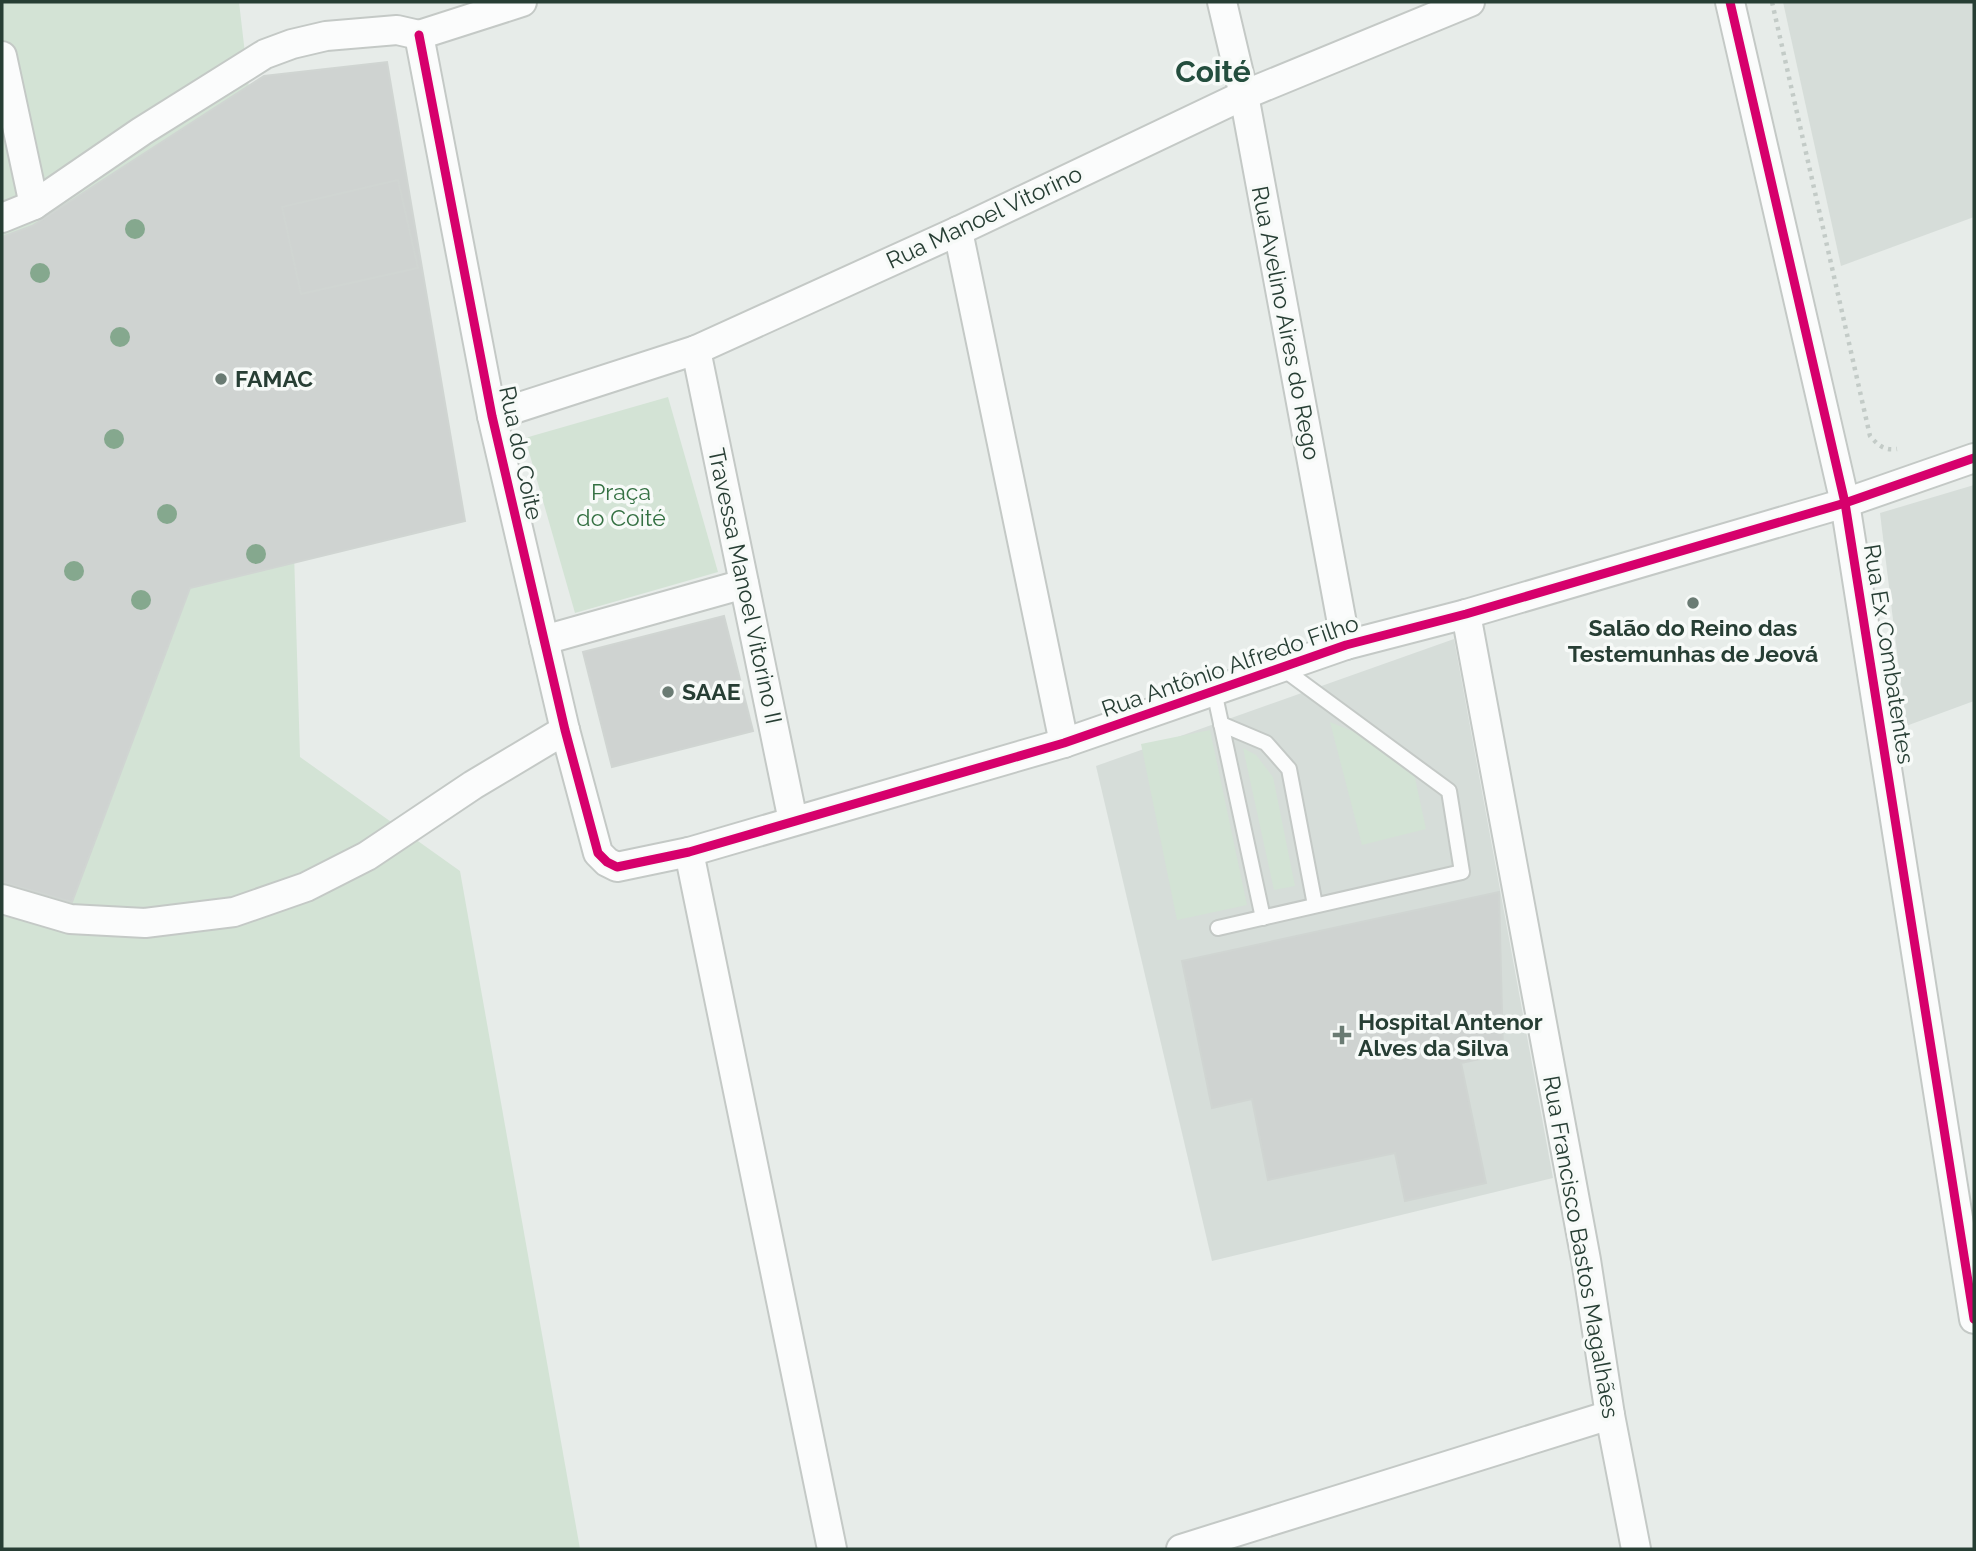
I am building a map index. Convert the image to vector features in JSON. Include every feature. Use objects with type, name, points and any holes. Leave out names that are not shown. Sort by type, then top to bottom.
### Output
[{"type":"street","points":[[2,219],[34,205],[142,131],[265,54],[326,36],[397,30],[419,35],[522,2]]},
{"type":"street","name":"Rua Avelino Aires do Rego","points":[[1222,2],[1244,95],[1346,645]]},
{"type":"street","name":"Rua Manoel Vitorino","points":[[492,416],[696,350],[958,231],[1244,95],[1469,2]]},
{"type":"street","name":"Rua Ex Combatentes","points":[[1730,2],[1845,503],[1973,1304]]},
{"type":"street","name":"Rua do Coite","points":[[419,35],[492,416],[565,730],[598,853],[617,867]]},
{"type":"street","points":[[2,56],[34,205]]},
{"type":"street","points":[[958,231],[1064,743]]},
{"type":"street","name":"Travessa Manoel Vitorino II","points":[[696,350],[793,821]]},
{"type":"street","name":"Rua Antônio Alfredo Filho","points":[[617,867],[689,852],[1064,743],[1346,645],[1466,614],[1845,503],[1974,458]]},
{"type":"street","points":[[544,640],[744,584]]},
{"type":"street","name":"Rua Francisco Bastos Magalhães","points":[[1466,614],[1586,1260],[1636,1549]]},
{"type":"street","points":[[2,899],[70,919],[145,923],[234,912],[306,887],[367,856],[473,785],[565,730]]},
{"type":"street","points":[[689,852],[832,1549]]},
{"type":"street","points":[[1181,1549],[1611,1415]]},
{"type":"lane","points":[[1218,928],[1462,872],[1449,790],[1282,668]]},
{"type":"lane","points":[[1214,691],[1263,918]]},
{"type":"lane","points":[[1221,724],[1265,743],[1289,769],[1315,905]]},
{"type":"path","points":[[1772,2],[1870,436],[1888,451],[1903,448]]},
{"type":"shaded area","points":[[1783,2],[1974,2],[1974,217],[1841,266]]},
{"type":"shaded area","points":[[1974,485],[1974,701],[1906,726],[1880,513]]},
{"type":"shaded area","name":"Hospital Antenor Alves da Silva","points":[[1454,639],[1553,1178],[1212,1261],[1096,766]]},
{"type":"green space","points":[[2,2],[239,2],[291,449],[300,757],[460,871],[580,1549],[2,1549]]},
{"type":"green space","name":"Praça do Coité","points":[[668,397],[718,572],[575,613],[525,438]]},
{"type":"green space","points":[[1330,722],[1410,755],[1426,829],[1362,845]]},
{"type":"green space","points":[[1210,730],[1247,905],[1177,920],[1141,744]]},
{"type":"green space","points":[[1243,748],[1256,755],[1273,777],[1295,886],[1274,890]]},
{"type":"building","name":"FAMAC","points":[[387,62],[465,521],[190,588],[72,902],[2,882],[2,237],[32,226],[264,76]]},
{"type":"building","points":[[398,180],[418,268],[301,294],[282,207]]},
{"type":"building","name":"SAAE","points":[[724,616],[753,731],[612,767],[583,652]]},
{"type":"building","points":[[1499,892],[1503,1054],[1461,1063],[1486,1183],[1405,1201],[1395,1153],[1268,1180],[1252,1099],[1212,1108],[1182,961]]},
{"type":"cycle path","points":[[1730,2],[1845,503],[1974,1319]]},
{"type":"cycle path","points":[[419,35],[492,416],[565,730],[598,853],[617,867],[689,852],[1064,743],[1346,645],[1466,614],[1845,503],[1974,458]]},
{"type":"place","name":"FAMAC","points":[[221,379]]},
{"type":"place","name":"Salão do Reino das Testemunhas de Jeová","points":[[1693,603]]},
{"type":"place","name":"SAAE","points":[[668,692]]},
{"type":"place","name":"Hospital Antenor Alves da Silva","points":[[1342,1035]]},
{"type":"district","name":"Coité","points":[[1213,72]]}]
